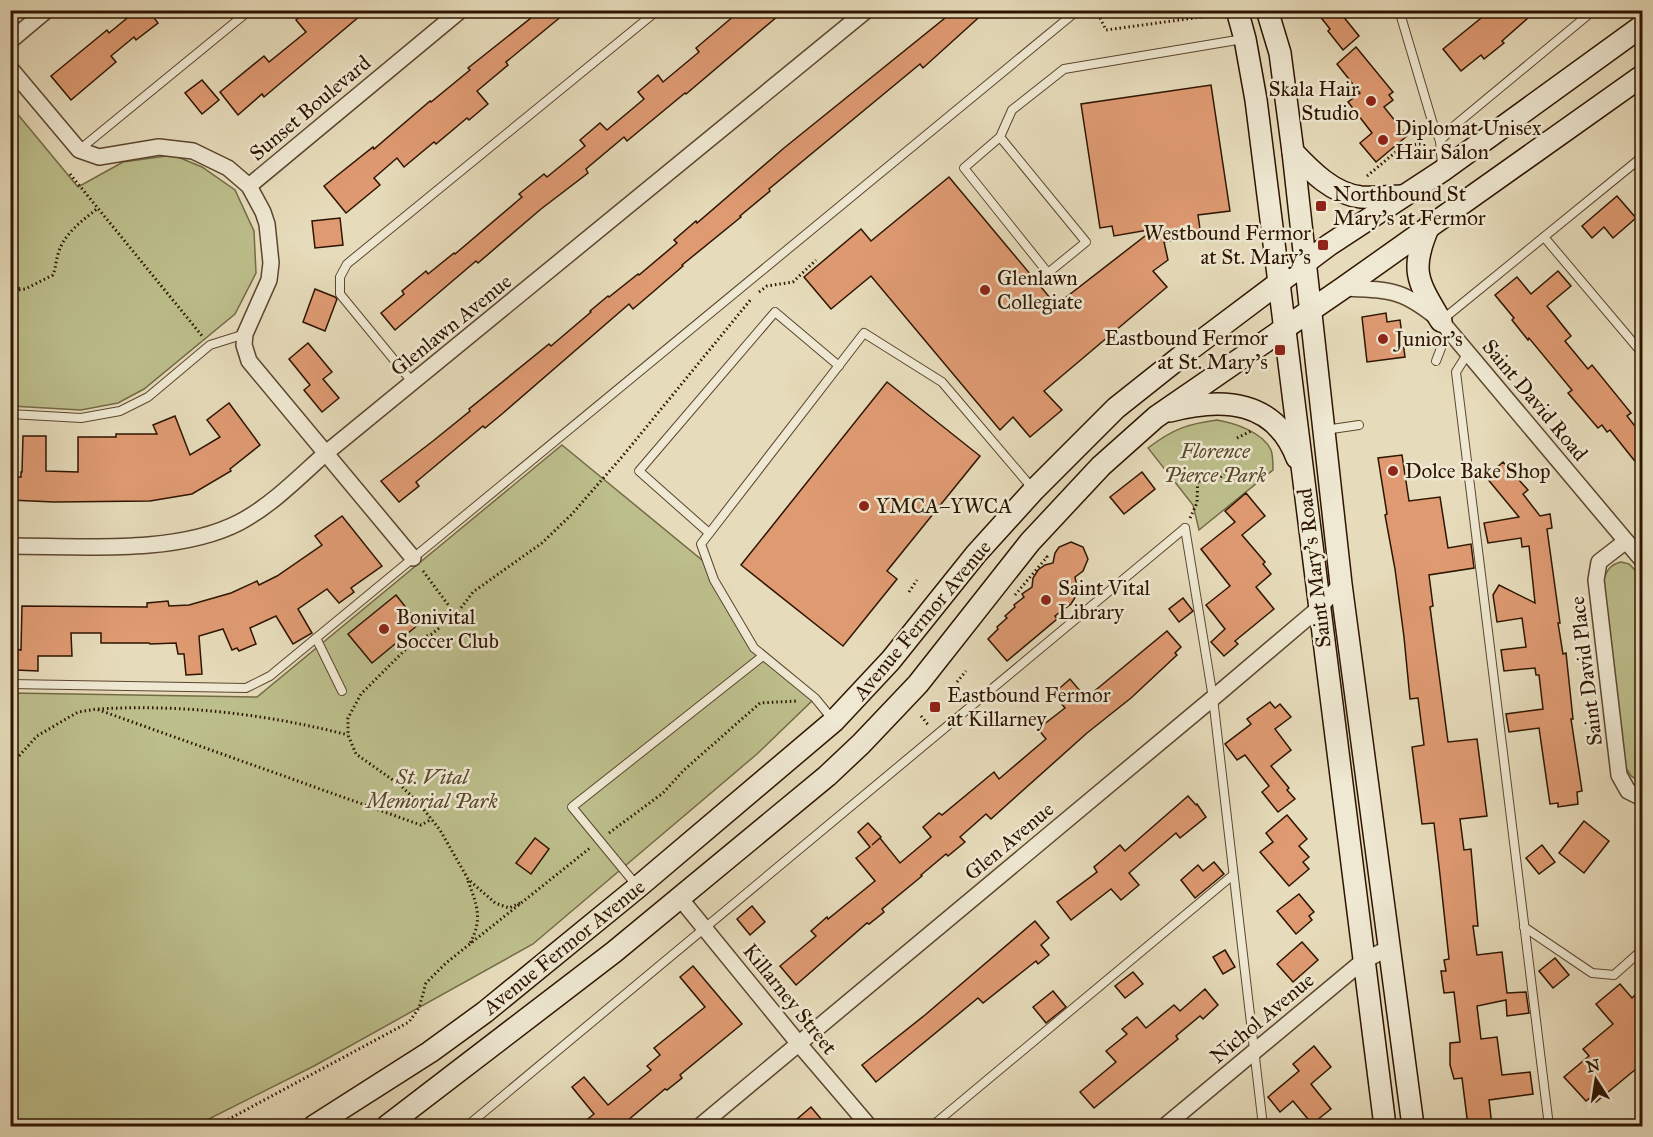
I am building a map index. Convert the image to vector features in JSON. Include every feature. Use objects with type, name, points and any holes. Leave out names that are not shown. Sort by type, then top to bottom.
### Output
[{"type":"main road","name":"Saint Mary's Road","points":[[1237,10],[1245,39],[1256,100],[1385,1126]]},
{"type":"main road","name":"Saint Mary's Road","points":[[1267,10],[1280,53],[1293,152],[1341,584],[1413,1126]]},
{"type":"main road","name":"Avenue Fermor Avenue","points":[[314,1126],[400,1072],[485,1012],[638,887],[834,721],[891,660],[976,555],[1034,490],[1116,408],[1305,263],[1442,171],[1642,26]]},
{"type":"main road","name":"Avenue Fermor Avenue","points":[[387,1126],[614,952],[827,776],[918,684],[1030,542],[1101,466],[1133,436],[1156,417],[1286,328],[1642,76]]},
{"type":"main road","points":[[1293,152],[1329,185],[1350,195],[1404,196]]},
{"type":"main road","points":[[1429,226],[1420,245],[1417,263],[1421,288],[1445,326]]},
{"type":"main road","points":[[1156,417],[1172,411],[1220,402],[1252,409],[1280,428],[1295,452],[1303,472]]},
{"type":"street","points":[[10,41],[47,10]]},
{"type":"street","name":"Sunset Boulevard","points":[[245,334],[268,280],[271,263],[267,224],[249,186],[461,10]]},
{"type":"street","name":"Glenlawn Avenue","points":[[10,546],[154,545],[194,539],[240,522],[280,494],[326,453],[867,10]]},
{"type":"street","points":[[10,68],[79,150],[99,157],[159,147],[193,151],[212,158],[249,186]]},
{"type":"street","name":"Saint David Road","points":[[1343,288],[1390,290],[1405,295],[1445,326],[1642,560]]},
{"type":"street","points":[[245,334],[244,345],[249,361],[413,558]]},
{"type":"street","name":"Saint David Place","points":[[1626,541],[1599,562],[1596,580],[1619,775],[1628,791],[1642,798]]},
{"type":"street","name":"Glen Avenue","points":[[700,1126],[1213,698],[1319,608],[1341,584]]},
{"type":"street","name":"Killarney Street","points":[[679,897],[869,1126]]},
{"type":"street","name":"Nichol Avenue","points":[[1165,1126],[1363,961],[1390,947]]},
{"type":"lane","points":[[79,150],[250,10]]},
{"type":"lane","points":[[414,383],[340,294],[340,277],[347,264],[658,10]]},
{"type":"lane","points":[[10,684],[246,688],[270,676],[1078,10]]},
{"type":"lane","points":[[1440,141],[1454,126],[1594,10]]},
{"type":"lane","points":[[1402,12],[1432,121],[1440,141],[1442,171]]},
{"type":"lane","points":[[1000,137],[1086,242],[1048,273],[964,168],[1000,137],[1012,110],[1064,69],[1245,39]]},
{"type":"lane","points":[[1436,361],[1445,326],[1544,237],[1642,157]]},
{"type":"lane","points":[[1544,237],[1642,353]]},
{"type":"lane","points":[[710,533],[639,471],[775,312],[839,366]]},
{"type":"lane","points":[[834,721],[815,698],[754,648],[714,580],[701,544],[864,333],[942,382],[1034,490]]},
{"type":"lane","points":[[10,414],[81,418],[120,411],[148,396],[210,345],[245,334]]},
{"type":"lane","points":[[1468,353],[1456,372],[1549,1126]]},
{"type":"lane","points":[[1323,430],[1359,425]]},
{"type":"lane","points":[[1185,528],[1213,698],[1263,1126]]},
{"type":"lane","points":[[467,1126],[1185,528]]},
{"type":"lane","points":[[316,638],[342,691]]},
{"type":"lane","points":[[638,887],[572,807],[763,656]]},
{"type":"lane","points":[[932,1126],[1233,875]]},
{"type":"lane","points":[[1524,927],[1592,973],[1614,975],[1642,950]]},
{"type":"path","points":[[1096,10],[1106,30],[1216,15]]},
{"type":"path","points":[[1367,176],[1403,146],[1440,141]]},
{"type":"path","points":[[70,174],[210,345]]},
{"type":"path","points":[[10,291],[20,290],[53,275],[59,251],[68,235],[98,208]]},
{"type":"path","points":[[468,945],[475,932],[478,908],[468,879],[432,819],[400,785],[356,754],[348,735],[348,718],[361,694],[414,641],[432,634],[455,614],[473,592],[542,543],[571,515],[621,458],[753,297],[767,286],[793,282],[816,260]]},
{"type":"path","points":[[10,277],[20,290]]},
{"type":"path","points":[[1237,438],[1252,430]]},
{"type":"path","points":[[1185,528],[1197,503],[1198,470]]},
{"type":"path","points":[[1199,481],[1217,480],[1225,473]]},
{"type":"path","points":[[413,558],[455,614]]},
{"type":"path","points":[[1014,597],[1045,560]]},
{"type":"path","points":[[909,592],[917,580]]},
{"type":"path","points":[[957,682],[966,671]]},
{"type":"path","points":[[216,1126],[409,1022],[419,1008],[426,983],[446,963],[599,840],[663,793],[684,770],[760,703],[815,698]]},
{"type":"path","points":[[10,766],[37,736],[78,712],[96,710],[141,707],[234,714],[308,725],[348,735]]},
{"type":"path","points":[[96,710],[421,825],[432,819]]},
{"type":"path","points":[[468,879],[495,903],[509,908],[520,903]]},
{"type":"green space","points":[[10,105],[78,187],[123,162],[173,155],[202,167],[235,190],[254,231],[256,273],[235,314],[144,389],[118,403],[81,410],[11,406]]},
{"type":"green space","name":"Florence Pierce Park","points":[[1217,420],[1239,426],[1262,438],[1271,450],[1273,470],[1199,530],[1193,505],[1148,448],[1181,428]]},
{"type":"green space","name":"St. Vital Memorial Park","points":[[562,445],[708,565],[754,648],[815,698],[757,754],[533,944],[314,1066],[195,1126],[11,1126],[11,693],[257,697]]},
{"type":"green space","points":[[1621,562],[1629,564],[1642,577],[1642,783],[1631,776],[1626,768],[1601,588],[1610,568]]},
{"type":"building","points":[[137,10],[148,10],[158,23],[136,40],[134,37],[111,56],[116,62],[71,100],[51,76],[107,30],[109,33]]},
{"type":"building","points":[[307,10],[367,10],[264,97],[262,94],[238,115],[220,92],[264,56],[269,62],[306,32],[296,20]]},
{"type":"building","points":[[541,10],[569,10],[506,62],[508,65],[477,91],[488,104],[436,144],[434,142],[404,167],[397,158],[374,178],[380,185],[346,213],[324,186],[373,147],[374,149],[470,70],[468,68]]},
{"type":"building","points":[[741,10],[785,10],[627,141],[624,137],[586,169],[588,173],[541,209],[478,263],[476,261],[395,330],[381,313],[404,294],[402,291],[426,271],[428,274],[455,254],[522,197],[519,194],[544,174],[547,177],[585,146],[580,140],[600,123],[607,130],[644,99],[638,92],[658,75],[663,82],[699,52],[696,48]]},
{"type":"building","points":[[955,10],[987,10],[923,68],[920,64],[769,189],[770,191],[741,217],[633,309],[629,304],[502,414],[485,428],[483,426],[416,482],[419,486],[399,502],[381,481],[470,411],[469,409],[549,344],[551,346],[608,296],[639,275],[677,243],[674,240],[696,221],[697,223],[784,148]]},
{"type":"building","points":[[1315,10],[1338,10],[1359,36],[1343,50]]},
{"type":"building","points":[[1491,10],[1537,10],[1502,41],[1504,43],[1484,59],[1481,55],[1461,71],[1443,49]]},
{"type":"building","points":[[1356,47],[1393,92],[1389,95],[1393,100],[1384,107],[1407,136],[1376,162],[1360,143],[1372,133],[1348,102],[1360,93],[1337,64]]},
{"type":"building","points":[[202,80],[219,100],[202,114],[185,93]]},
{"type":"building","points":[[1211,85],[1230,211],[1198,215],[1201,236],[1164,242],[1168,260],[1153,271],[1167,287],[1044,391],[1062,410],[1030,437],[1013,417],[1000,430],[871,276],[831,309],[804,277],[861,229],[871,241],[949,177],[1056,305],[1154,229],[1114,236],[1112,226],[1100,228],[1081,104]]},
{"type":"building","points":[[1617,196],[1636,218],[1613,238],[1604,227],[1592,238],[1582,226]]},
{"type":"building","points":[[340,218],[343,245],[315,248],[312,221]]},
{"type":"building","points":[[1558,271],[1571,286],[1547,306],[1571,336],[1565,341],[1588,369],[1592,365],[1631,413],[1627,416],[1642,435],[1642,470],[1610,430],[1607,432],[1602,425],[1598,428],[1568,393],[1572,390],[1529,338],[1528,340],[1495,295],[1517,277],[1531,294]]},
{"type":"building","points":[[315,289],[337,299],[325,331],[303,322]]},
{"type":"building","name":"Junior's","points":[[1386,313],[1387,322],[1400,320],[1405,357],[1367,362],[1362,317]]},
{"type":"building","points":[[308,343],[332,372],[323,379],[339,398],[322,412],[304,390],[310,385],[289,359]]},
{"type":"building","name":"YMCA–YWCA","points":[[887,382],[980,456],[887,571],[897,579],[843,646],[741,565]]},
{"type":"building","points":[[229,403],[260,445],[230,469],[231,471],[192,494],[150,501],[10,500],[10,477],[21,477],[23,436],[46,436],[46,471],[78,472],[78,437],[157,434],[153,425],[175,416],[190,455],[220,437],[207,420]]},
{"type":"building","points":[[1402,455],[1409,501],[1440,497],[1448,548],[1471,544],[1474,568],[1429,575],[1433,606],[1430,607],[1448,742],[1477,739],[1487,816],[1460,819],[1464,850],[1471,849],[1478,926],[1473,926],[1477,955],[1502,952],[1507,993],[1526,992],[1529,1013],[1507,1016],[1506,1000],[1477,1006],[1481,1039],[1497,1037],[1502,1075],[1530,1072],[1533,1094],[1489,1100],[1492,1126],[1468,1126],[1462,1078],[1454,1079],[1450,1065],[1450,1043],[1460,1042],[1454,992],[1444,993],[1441,971],[1446,971],[1444,960],[1449,959],[1434,823],[1422,824],[1412,747],[1424,745],[1418,698],[1410,699],[1395,569],[1378,458]]},
{"type":"building","points":[[1503,462],[1528,490],[1523,494],[1540,516],[1550,514],[1552,528],[1547,529],[1560,623],[1558,623],[1563,654],[1566,653],[1573,719],[1571,719],[1582,791],[1577,792],[1578,804],[1558,807],[1558,803],[1550,804],[1539,728],[1509,732],[1506,714],[1543,709],[1539,675],[1536,675],[1535,668],[1504,671],[1501,650],[1526,647],[1522,618],[1497,622],[1493,595],[1499,585],[1535,603],[1529,546],[1522,547],[1521,538],[1488,543],[1484,523],[1519,517],[1486,477]]},
{"type":"building","points":[[1142,472],[1155,489],[1124,514],[1110,497]]},
{"type":"building","points":[[1246,493],[1265,516],[1242,535],[1265,562],[1263,564],[1271,574],[1256,587],[1274,609],[1235,641],[1238,644],[1224,656],[1211,642],[1225,629],[1206,605],[1230,586],[1201,549],[1235,522],[1225,511]]},
{"type":"building","points":[[342,516],[382,566],[351,588],[354,592],[339,603],[327,589],[298,609],[312,633],[293,644],[276,616],[250,628],[256,644],[239,651],[237,648],[232,650],[223,629],[199,636],[202,674],[186,675],[184,654],[178,654],[176,643],[101,643],[101,633],[71,633],[72,656],[38,656],[38,671],[16,670],[16,649],[21,650],[22,606],[147,607],[147,603],[168,601],[169,606],[189,605],[231,593],[257,581],[259,585],[277,576],[322,545],[315,536]]},
{"type":"building","name":"Saint Vital Library","points":[[1071,542],[1083,547],[1088,559],[1083,571],[1075,577],[1076,596],[1071,604],[1055,616],[1057,619],[1007,661],[988,639],[1007,618],[1005,616],[1015,607],[1014,605],[1024,597],[1022,594],[1032,587],[1033,578],[1038,570],[1053,563],[1059,547]]},
{"type":"building","name":"Bonivital Soccer Club","points":[[396,595],[419,624],[372,663],[348,634]]},
{"type":"building","points":[[1183,598],[1193,611],[1179,622],[1169,609]]},
{"type":"building","points":[[1167,631],[1181,647],[1175,653],[1177,655],[1131,698],[1087,733],[991,819],[986,814],[960,837],[965,842],[948,856],[946,854],[921,875],[882,909],[884,912],[869,924],[867,923],[796,985],[780,966],[816,936],[811,931],[875,881],[856,858],[870,847],[858,832],[868,823],[881,837],[872,845],[880,838],[900,863],[931,837],[923,827],[939,813],[942,815],[994,772],[999,779],[1046,739],[1038,729],[1065,708],[1053,694],[1070,679],[1086,698]]},
{"type":"building","points":[[1270,702],[1275,708],[1280,704],[1291,717],[1275,729],[1291,750],[1271,766],[1295,799],[1278,812],[1262,792],[1269,786],[1245,755],[1237,760],[1225,744],[1251,724],[1247,719]]},
{"type":"building","points":[[1188,796],[1206,817],[1180,838],[1176,833],[1129,873],[1139,885],[1121,900],[1111,889],[1071,920],[1057,902],[1097,872],[1094,867],[1120,845],[1125,851]]},
{"type":"building","points":[[1287,815],[1307,839],[1299,846],[1309,857],[1303,862],[1309,869],[1289,886],[1260,852],[1273,842],[1266,833]]},
{"type":"building","points":[[1584,821],[1609,841],[1584,873],[1559,853]]},
{"type":"building","points":[[535,838],[549,849],[531,874],[516,863]]},
{"type":"building","points":[[1542,845],[1555,862],[1539,874],[1526,858]]},
{"type":"building","points":[[1214,862],[1224,874],[1195,898],[1181,880],[1198,865],[1203,871]]},
{"type":"building","points":[[1299,894],[1314,912],[1309,916],[1312,920],[1296,934],[1277,911]]},
{"type":"building","points":[[752,906],[765,922],[750,935],[737,919]]},
{"type":"building","points":[[1035,921],[1049,938],[1041,945],[1049,955],[1038,964],[1036,961],[983,1003],[978,998],[876,1082],[862,1065],[925,1015]]},
{"type":"building","points":[[1302,942],[1318,960],[1293,982],[1277,964]]},
{"type":"building","points":[[1225,950],[1235,967],[1223,974],[1213,957]]},
{"type":"building","points":[[1555,958],[1569,975],[1553,988],[1539,971]]},
{"type":"building","points":[[693,966],[742,1024],[680,1075],[682,1078],[667,1090],[665,1089],[621,1126],[579,1126],[594,1114],[572,1087],[584,1077],[608,1105],[651,1070],[647,1066],[660,1055],[654,1048],[705,1007],[680,977]]},
{"type":"building","points":[[1133,972],[1143,984],[1125,998],[1115,986]]},
{"type":"building","points":[[1620,984],[1632,998],[1642,988],[1642,1064],[1596,1102],[1591,1097],[1586,1101],[1564,1077],[1589,1056],[1583,1049],[1613,1024],[1596,1004]]},
{"type":"building","points":[[1205,989],[1218,1005],[1203,1019],[1200,1016],[1176,1036],[1178,1039],[1094,1108],[1080,1092],[1116,1062],[1106,1051],[1127,1034],[1122,1029],[1137,1017],[1146,1028],[1174,1005],[1180,1011]]},
{"type":"building","points":[[1053,991],[1066,1007],[1046,1023],[1033,1007]]},
{"type":"building","points":[[1314,1046],[1331,1067],[1311,1084],[1331,1109],[1312,1124],[1293,1101],[1280,1112],[1268,1097],[1299,1071],[1293,1064]]},
{"type":"building","points":[[811,1107],[827,1126],[789,1126]]},
{"type":"place","name":"Skala Hair Studio","points":[[1371,101]]},
{"type":"place","name":"Diplomat Unisex Hair Salon","points":[[1383,140]]},
{"type":"place","name":"Northbound St Mary's at Fermor","points":[[1321,206]]},
{"type":"place","name":"Westbound Fermor at St. Mary's","points":[[1323,245]]},
{"type":"place","name":"Glenlawn Collegiate","points":[[985,290]]},
{"type":"place","name":"Junior's","points":[[1383,339]]},
{"type":"place","name":"Eastbound Fermor at St. Mary's","points":[[1280,350]]},
{"type":"place","name":"Dolce Bake Shop","points":[[1393,471]]},
{"type":"place","name":"YMCA–YWCA","points":[[864,506]]},
{"type":"place","name":"Saint Vital Library","points":[[1046,600]]},
{"type":"place","name":"Bonivital Soccer Club","points":[[384,629]]},
{"type":"place","name":"Eastbound Fermor at Killarney","points":[[935,707]]}]
